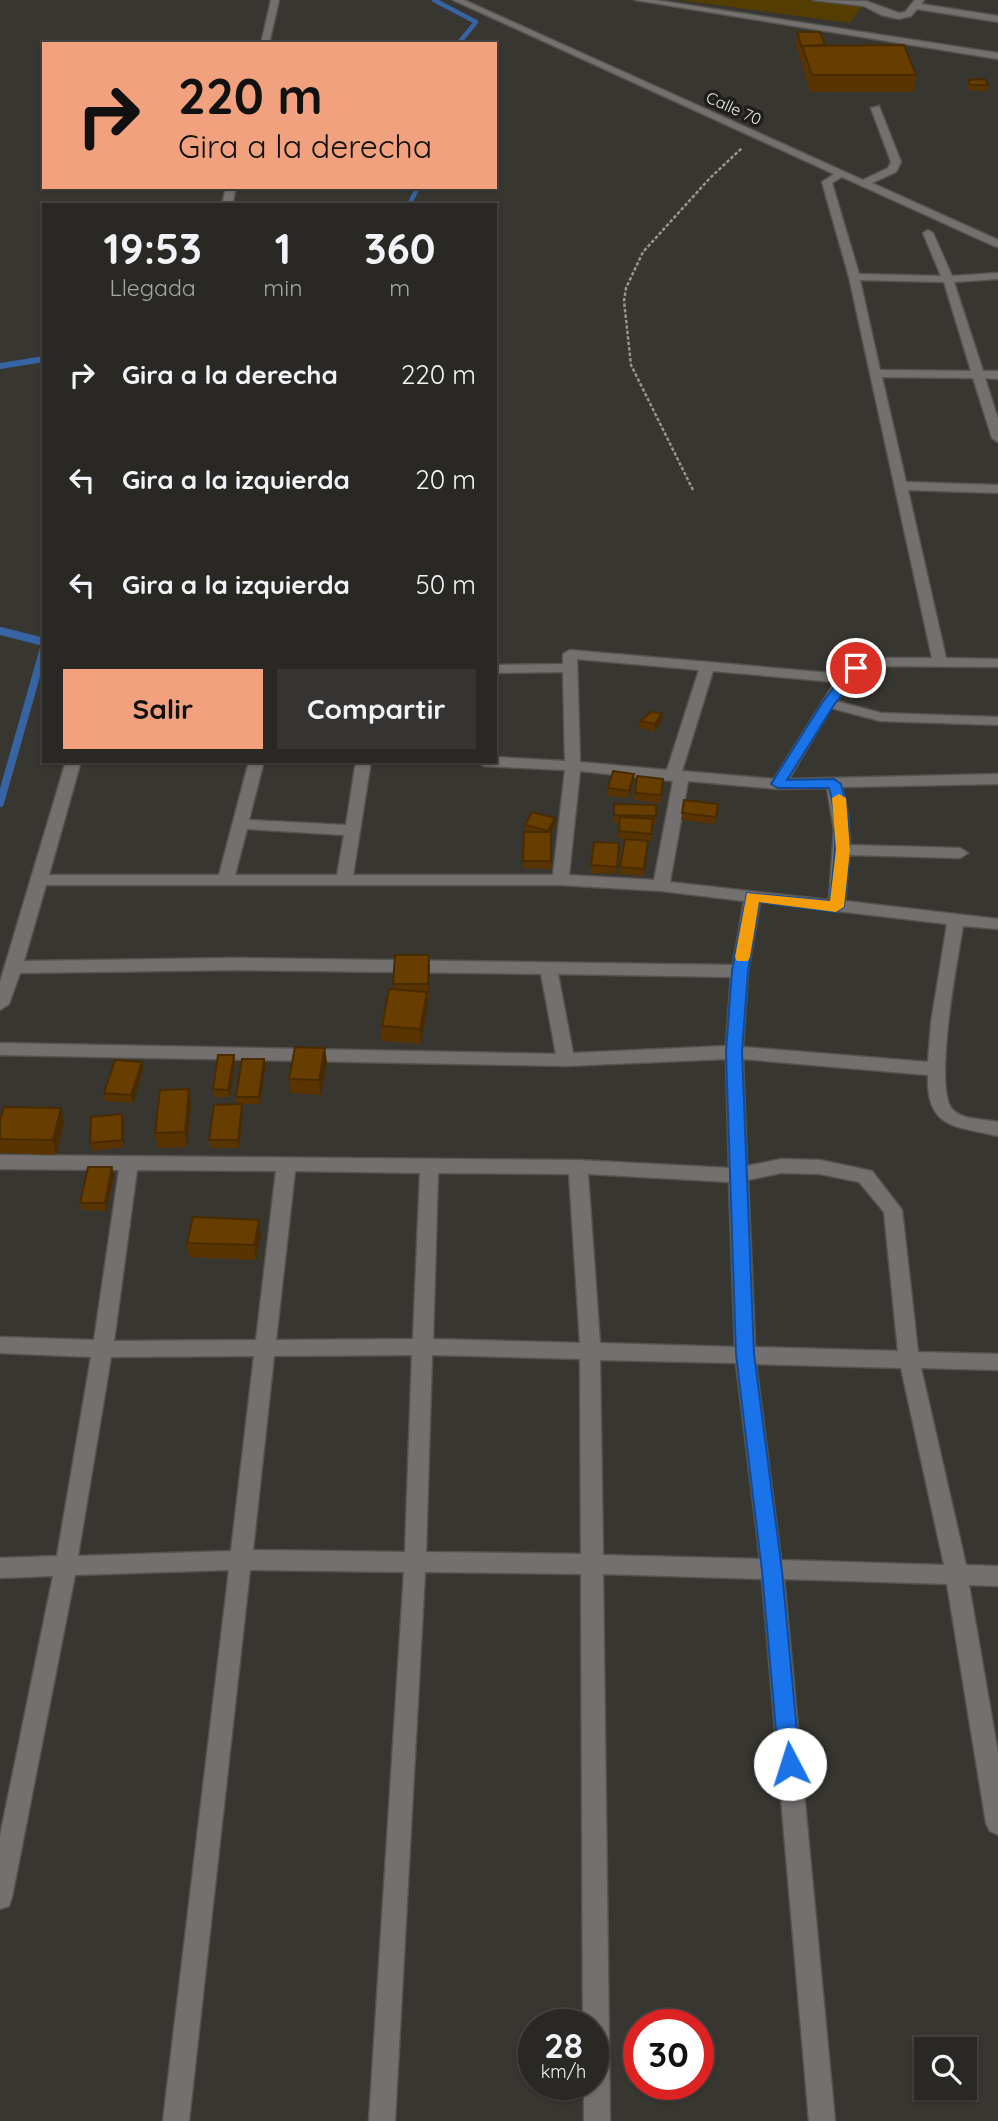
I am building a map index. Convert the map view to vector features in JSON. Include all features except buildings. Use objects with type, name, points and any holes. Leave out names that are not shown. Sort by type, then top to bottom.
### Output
[{"type":"street","points":[[265,42],[275,0]]},
{"type":"street","name":"Calle 70","points":[[457,0],[998,244]]},
{"type":"street","points":[[639,0],[998,56]]},
{"type":"street","points":[[817,0],[870,4],[884,13],[899,16],[908,15],[917,3],[998,19]]},
{"type":"street","points":[[862,184],[892,170],[896,162],[877,108]]},
{"type":"street","points":[[841,174],[827,182],[854,277],[940,662]]},
{"type":"street","points":[[928,233],[948,279],[998,438]]},
{"type":"street","points":[[854,277],[948,279],[998,275]]},
{"type":"street","points":[[876,373],[998,375]]},
{"type":"street","points":[[902,486],[998,489]]},
{"type":"street","points":[[560,880],[573,766],[568,668],[570,654],[708,664],[847,679]]},
{"type":"street","points":[[778,784],[829,703],[856,668],[865,663],[998,663]]},
{"type":"street","points":[[661,886],[677,776],[708,664]]},
{"type":"street","points":[[497,668],[568,668]]},
{"type":"street","points":[[829,703],[880,717],[998,721]]},
{"type":"street","points":[[497,762],[778,784],[998,779]]},
{"type":"street","points":[[0,1004],[14,967],[73,763]]},
{"type":"street","points":[[226,879],[256,763]]},
{"type":"street","points":[[344,880],[364,763]]},
{"type":"street","points":[[834,784],[840,802],[843,850],[836,907]]},
{"type":"street","points":[[239,824],[351,830]]},
{"type":"street","points":[[843,850],[960,853]]},
{"type":"street","points":[[40,880],[560,880],[661,886],[998,924]]},
{"type":"street","points":[[753,896],[740,971],[734,1052],[745,1354],[772,1571],[822,2121]]},
{"type":"street","points":[[956,919],[934,1069],[937,1104],[946,1115],[998,1129]]},
{"type":"street","points":[[14,967],[235,964],[740,971]]},
{"type":"street","points":[[548,968],[566,1060]]},
{"type":"street","points":[[0,1049],[566,1060],[734,1052],[934,1069]]},
{"type":"street","points":[[0,1162],[578,1167],[737,1175],[781,1166],[820,1167],[865,1177],[893,1210],[909,1359],[957,1576],[998,1823]]},
{"type":"street","points":[[0,1897],[66,1565],[103,1349],[129,1162]]},
{"type":"street","points":[[382,2121],[415,1562],[425,1347],[429,1165]]},
{"type":"street","points":[[176,2121],[286,1166]]},
{"type":"street","points":[[578,1167],[590,1350],[597,2121]]},
{"type":"street","points":[[0,1345],[103,1349],[425,1347],[998,1362]]},
{"type":"street","points":[[0,1568],[242,1560],[592,1564],[998,1576]]},
{"type":"path","points":[[693,490],[631,365],[624,301],[626,288],[643,252],[675,216],[738,151],[761,138]]},
{"type":"shaded area","points":[[679,0],[867,0],[850,23]]},
{"type":"waterway","points":[[434,0],[476,22],[460,42]]},
{"type":"waterway","points":[[410,203],[417,189]]},
{"type":"waterway","points":[[0,366],[42,359]]},
{"type":"waterway","points":[[0,631],[42,642]]},
{"type":"waterway","points":[[0,803],[42,655]]},
{"type":"slow traffic","points":[[742,957],[753,896],[836,907],[843,850],[839,798]]},
{"type":"route","points":[[790,1764],[772,1571],[745,1354],[734,1052],[740,971],[753,896],[836,907],[843,850],[840,802],[834,784],[778,784],[829,703],[856,668]]}]
